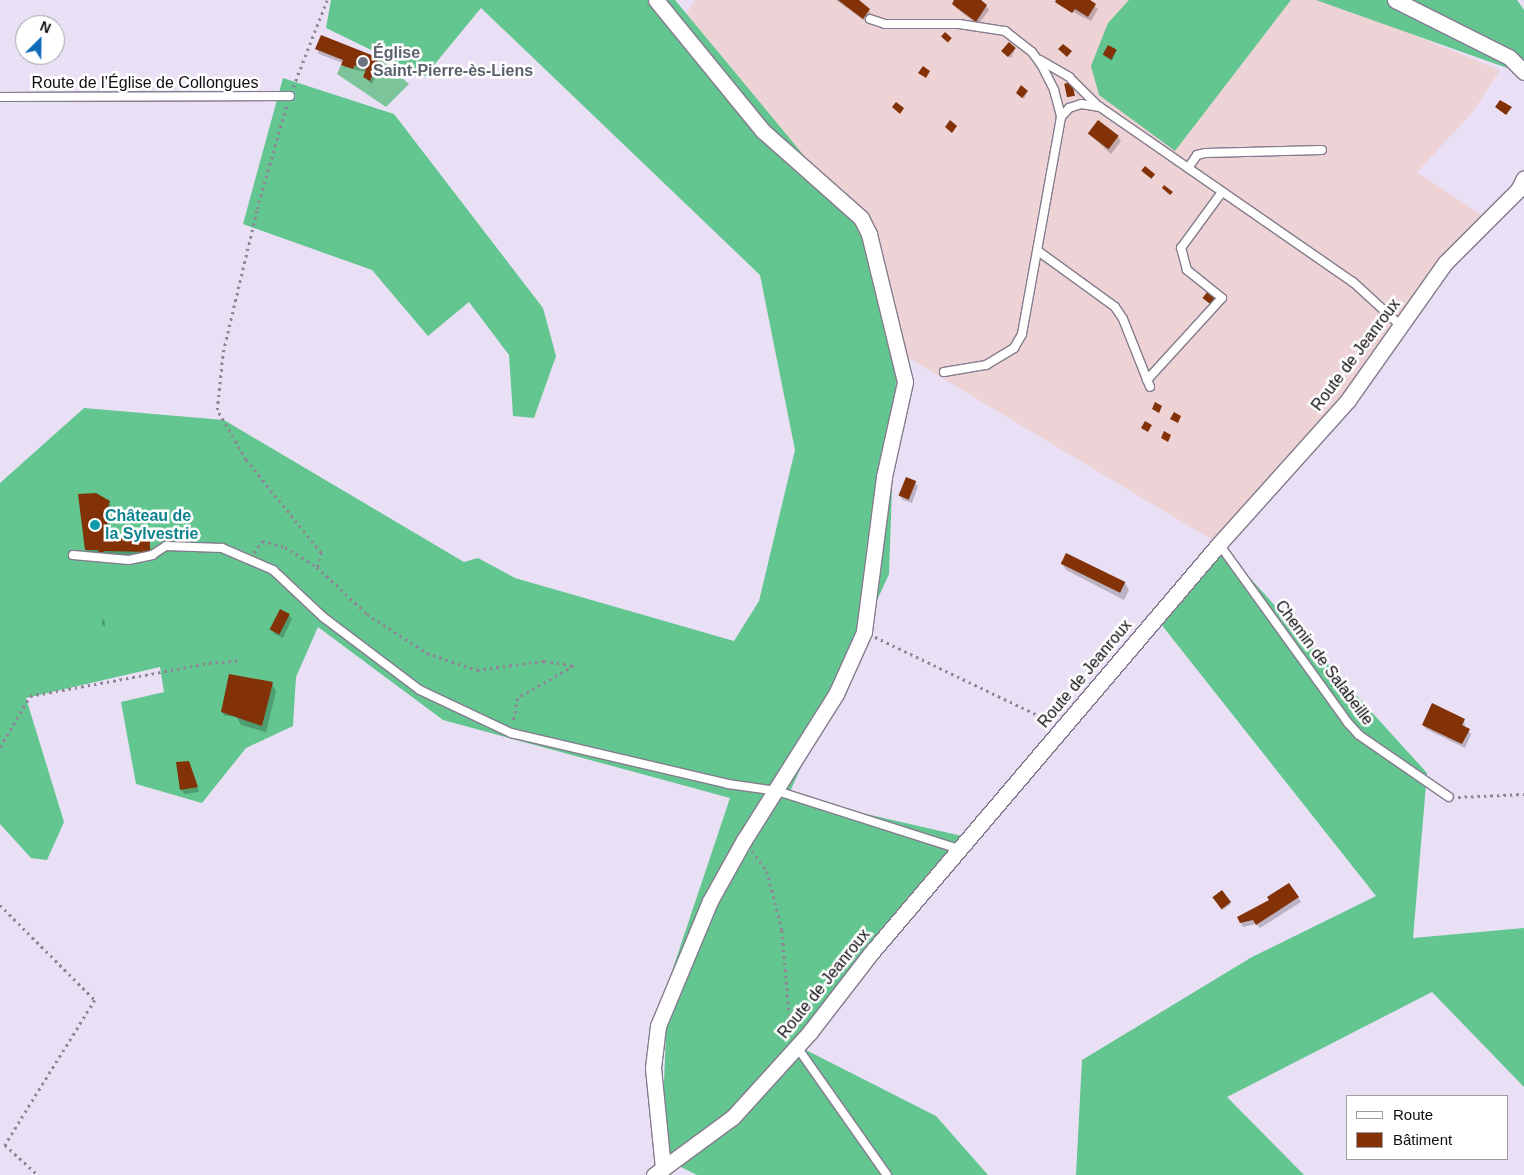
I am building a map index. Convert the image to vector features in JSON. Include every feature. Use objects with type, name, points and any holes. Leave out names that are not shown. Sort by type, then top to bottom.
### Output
[{"type":"street","points":[[656,0],[763,131],[861,218],[868,234],[905,382],[884,477],[864,632],[836,694],[777,791],[744,840],[710,900],[658,1026],[653,1068],[659,1172]]},
{"type":"street","points":[[1395,0],[1509,57],[1524,72]]},
{"type":"street","name":"Route de Jeanroux","points":[[659,1172],[734,1117],[797,1047],[959,849],[1219,544],[1348,400],[1445,263],[1518,190],[1524,178]]},
{"type":"lane","points":[[870,19],[885,24],[940,23],[998,28],[1036,58],[1069,77],[1100,107],[1353,282],[1401,326]]},
{"type":"lane","points":[[944,372],[986,364],[1014,348],[1026,318],[1061,117],[1054,90],[1036,58]]},
{"type":"lane","name":"Route de l’Église de Collongues","points":[[0,97],[290,96]]},
{"type":"lane","points":[[1061,117],[1069,108],[1081,104],[1100,107]]},
{"type":"lane","points":[[1188,168],[1197,155],[1206,153],[1322,150]]},
{"type":"lane","points":[[1038,251],[1115,307],[1123,319],[1148,384],[1222,298],[1187,270],[1181,248],[1222,192]]},
{"type":"lane","name":"Chemin de Salabeille","points":[[1219,544],[1348,723],[1359,735],[1449,797]]},
{"type":"lane","points":[[73,555],[130,560],[152,555],[166,546],[187,545],[222,548],[273,570],[323,617],[420,690],[511,733],[728,784],[777,791],[959,849]]},
{"type":"lane","points":[[797,1047],[887,1175]]},
{"type":"path","points":[[317,567],[321,553],[246,460],[217,410],[223,352],[257,210],[290,96],[327,0]]},
{"type":"path","points":[[249,559],[262,541],[285,547],[317,567],[367,614],[427,653],[478,670],[544,661],[574,666],[518,698],[511,733]]},
{"type":"path","points":[[864,632],[1063,727]]},
{"type":"path","points":[[0,747],[30,696],[209,663],[241,660]]},
{"type":"path","points":[[1449,797],[1524,794]]},
{"type":"path","points":[[744,840],[767,871],[782,930],[790,1028],[797,1047]]},
{"type":"path","points":[[0,905],[95,1000],[5,1145],[38,1175]]},
{"type":"shaded area","points":[[695,0],[1327,0],[1500,70],[1472,113],[1417,172],[1489,220],[1219,544],[897,351],[686,15]]},
{"type":"green space","points":[[331,0],[675,0],[869,234],[897,351],[889,574],[788,796],[962,836],[798,1046],[936,1116],[988,1175],[697,1175],[661,1157],[668,983],[730,798],[443,720],[318,627],[296,677],[293,726],[246,748],[202,803],[136,784],[121,702],[164,692],[160,667],[26,698],[64,822],[47,860],[31,858],[0,824],[0,483],[84,408],[224,420],[464,562],[478,558],[515,578],[734,641],[759,601],[795,450],[760,275],[481,8],[425,76],[326,28]]},
{"type":"green space","points":[[1129,0],[1291,0],[1175,151],[1099,95],[1091,66],[1108,23]]},
{"type":"green space","points":[[1316,0],[1517,0],[1524,10],[1524,74]]},
{"type":"green space","points":[[379,58],[409,84],[386,107],[337,74],[341,65],[353,69],[355,65],[366,69],[363,77],[370,80]]},
{"type":"green space","points":[[283,78],[394,114],[543,308],[556,356],[534,418],[513,416],[509,355],[469,302],[428,336],[372,270],[243,224]]},
{"type":"green space","points":[[1219,544],[1427,773],[1413,938],[1524,928],[1524,1087],[1432,992],[1227,1097],[1304,1175],[1076,1175],[1082,1060],[1252,957],[1376,896],[1153,614]]},
{"type":"building","points":[[838,0],[859,0],[870,9],[863,19]]},
{"type":"building","points":[[954,0],[981,0],[987,5],[976,22],[952,4]]},
{"type":"building","points":[[1056,0],[1090,0],[1096,4],[1088,17],[1075,9],[1072,13],[1055,2]]},
{"type":"building","points":[[945,32],[952,38],[948,42],[941,37]]},
{"type":"building","points":[[321,35],[379,58],[370,81],[363,77],[366,69],[355,65],[353,69],[341,65],[343,60],[315,49]]},
{"type":"building","points":[[1009,42],[1016,48],[1008,57],[1001,51]]},
{"type":"building","points":[[1063,44],[1072,51],[1067,57],[1058,49]]},
{"type":"building","points":[[1108,45],[1117,50],[1111,59],[1103,55]]},
{"type":"building","points":[[923,66],[930,71],[926,78],[918,73]]},
{"type":"building","points":[[1072,82],[1075,96],[1067,97],[1064,84]]},
{"type":"building","points":[[1021,85],[1028,91],[1022,98],[1016,93]]},
{"type":"building","points":[[1500,100],[1512,107],[1506,115],[1495,107]]},
{"type":"building","points":[[896,102],[904,108],[900,114],[892,107]]},
{"type":"building","points":[[950,120],[957,126],[952,133],[945,127]]},
{"type":"building","points":[[1098,120],[1119,136],[1109,149],[1088,134]]},
{"type":"building","points":[[1145,166],[1155,174],[1151,179],[1141,171]]},
{"type":"building","points":[[1164,185],[1173,192],[1170,195],[1162,188]]},
{"type":"building","points":[[1208,291],[1217,298],[1211,305],[1202,298]]},
{"type":"building","points":[[1155,402],[1162,406],[1159,413],[1152,409]]},
{"type":"building","points":[[1174,412],[1181,416],[1178,423],[1170,419]]},
{"type":"building","points":[[1145,421],[1152,425],[1148,432],[1141,428]]},
{"type":"building","points":[[1164,431],[1171,435],[1168,442],[1161,438]]},
{"type":"building","points":[[906,477],[916,481],[909,500],[899,496]]},
{"type":"building","name":"Château de la Sylvestrie","points":[[96,493],[110,501],[106,514],[109,537],[150,540],[150,552],[105,551],[99,554],[98,550],[85,550],[78,494]]},
{"type":"building","points":[[1066,553],[1125,582],[1120,593],[1061,564]]},
{"type":"building","points":[[280,609],[290,614],[279,634],[270,629]]},
{"type":"building","points":[[229,674],[273,682],[262,726],[221,712]]},
{"type":"building","points":[[1432,703],[1465,719],[1462,725],[1470,729],[1462,744],[1422,725]]},
{"type":"building","points":[[189,761],[198,787],[180,790],[176,762]]},
{"type":"building","points":[[1289,883],[1299,897],[1256,925],[1253,920],[1240,923],[1237,917],[1269,900],[1267,897]]},
{"type":"building","points":[[1222,890],[1231,902],[1221,909],[1212,897]]},
{"type":"place","name":"Église Saint-Pierre-ès-Liens","points":[[363,62]]},
{"type":"place","name":"Château de la Sylvestrie","points":[[95,525]]}]
